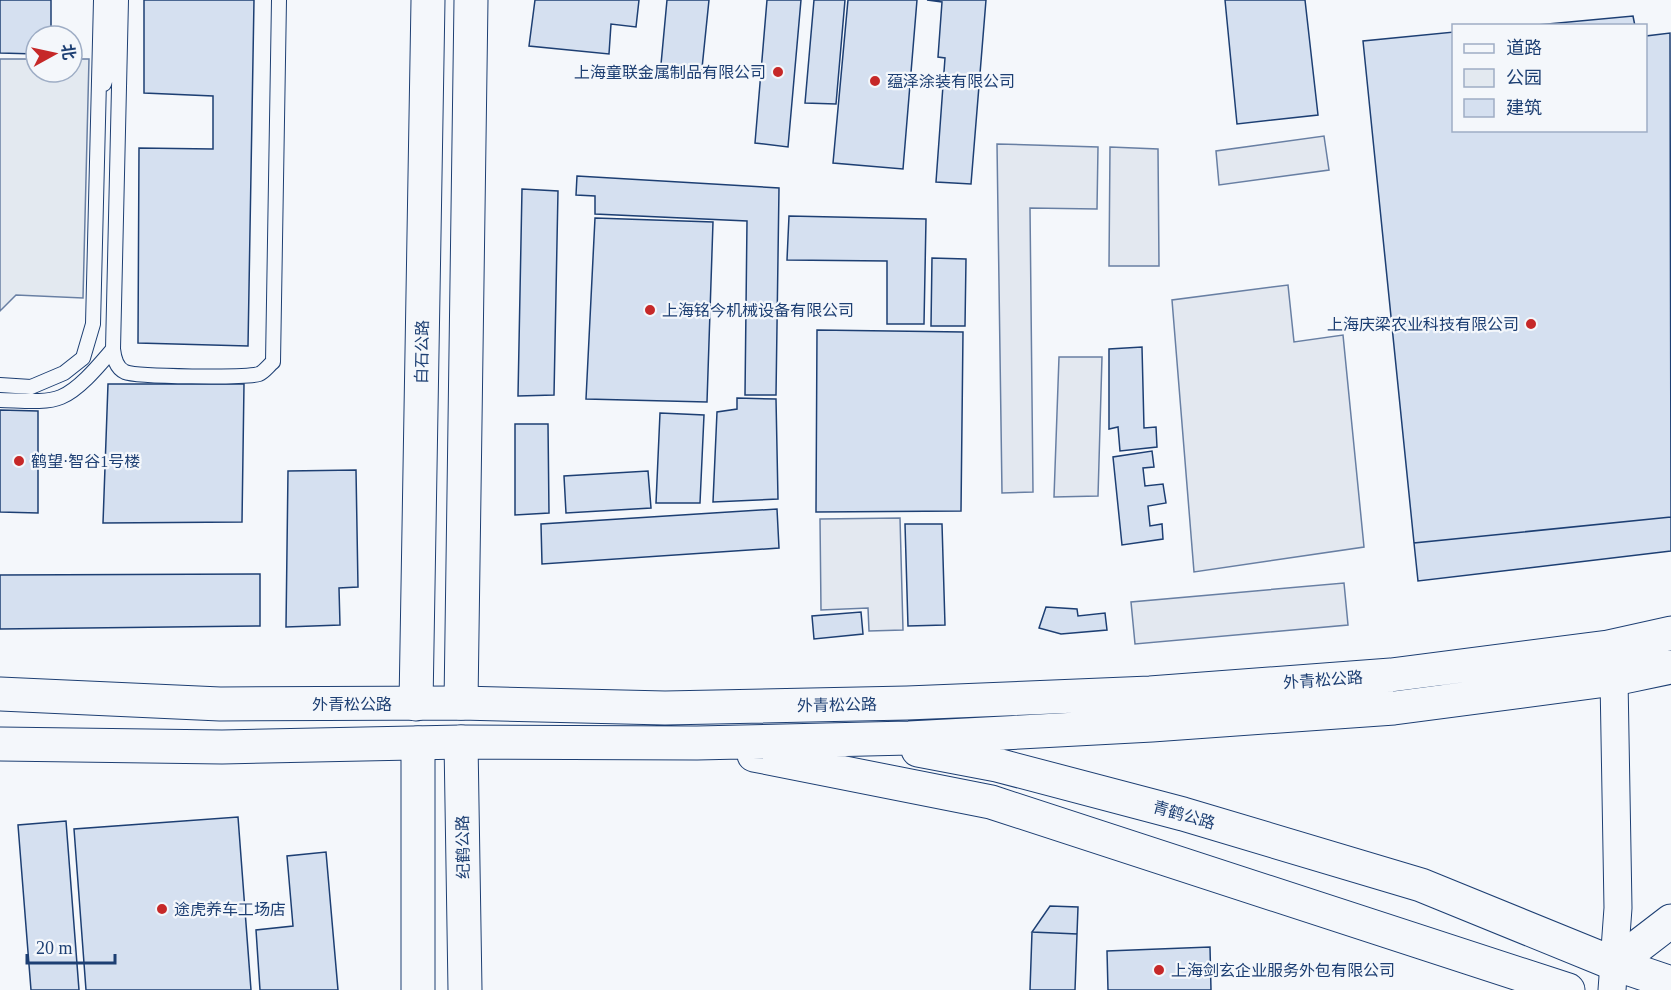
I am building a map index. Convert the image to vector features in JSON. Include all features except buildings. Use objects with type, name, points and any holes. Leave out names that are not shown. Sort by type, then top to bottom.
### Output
[{"type":"main road","name":"白石公路","points":[[416,704],[428,0]]},
{"type":"main road","points":[[461,703],[471,0]]},
{"type":"main road","name":"外青松公路","points":[[0,694],[220,704],[461,703],[680,708],[908,703],[1150,693],[1391,675],[1608,647],[1671,633]]},
{"type":"main road","name":"外青松公路","points":[[0,744],[222,747],[461,742],[697,743],[855,739],[1152,725],[1394,708],[1614,679],[1671,667]]},
{"type":"main road","name":"纪鹤公路","points":[[461,703],[465,990]]},
{"type":"main road","points":[[416,704],[418,990]]},
{"type":"main road","name":"青鹤公路","points":[[680,708],[997,765],[1194,818],[1421,885],[1642,978]]},
{"type":"main road","points":[[697,743],[990,802],[1568,990]]},
{"type":"main road","points":[[1642,978],[1662,926],[1671,921]]},
{"type":"street","points":[[1608,647],[1614,679],[1618,908],[1642,978]]},
{"type":"lane","points":[[0,385],[31,387],[64,373],[83,358],[93,324],[101,0]]},
{"type":"lane","points":[[99,99],[110,67],[112,0]]},
{"type":"lane","points":[[121,0],[114,361],[124,371],[139,374],[205,376],[260,374],[273,362],[279,0]]},
{"type":"lane","points":[[0,400],[37,400],[61,397],[81,383],[113,349]]},
{"type":"green space","points":[[0,59],[24,59],[24,84],[84,84],[84,59],[89,59],[83,298],[16,295],[0,311]]},
{"type":"shaded area","points":[[1324,136],[1329,170],[1219,185],[1216,151]]},
{"type":"shaded area","points":[[997,144],[1098,147],[1097,209],[1030,208],[1033,492],[1002,493]]},
{"type":"shaded area","points":[[1110,147],[1158,149],[1159,266],[1109,266]]},
{"type":"shaded area","points":[[1288,285],[1294,342],[1343,335],[1364,547],[1194,572],[1172,300]]},
{"type":"shaded area","points":[[1059,357],[1102,357],[1098,496],[1054,497]]},
{"type":"shaded area","points":[[900,518],[903,630],[869,631],[868,608],[821,610],[820,519]]},
{"type":"shaded area","points":[[1344,583],[1348,625],[1135,644],[1131,602]]},
{"type":"place","name":"上海童联金属制品有限公司","points":[[778,72]]},
{"type":"place","name":"蕴泽涂装有限公司","points":[[875,81]]},
{"type":"place","name":"上海铭今机械设备有限公司","points":[[650,310]]},
{"type":"place","name":"上海庆梁农业科技有限公司","points":[[1531,324]]},
{"type":"place","name":"鹤望·智谷1号楼","points":[[19,461]]},
{"type":"place","name":"途虎养车工场店","points":[[162,909]]},
{"type":"place","name":"上海剑玄企业服务外包有限公司","points":[[1159,970]]}]
